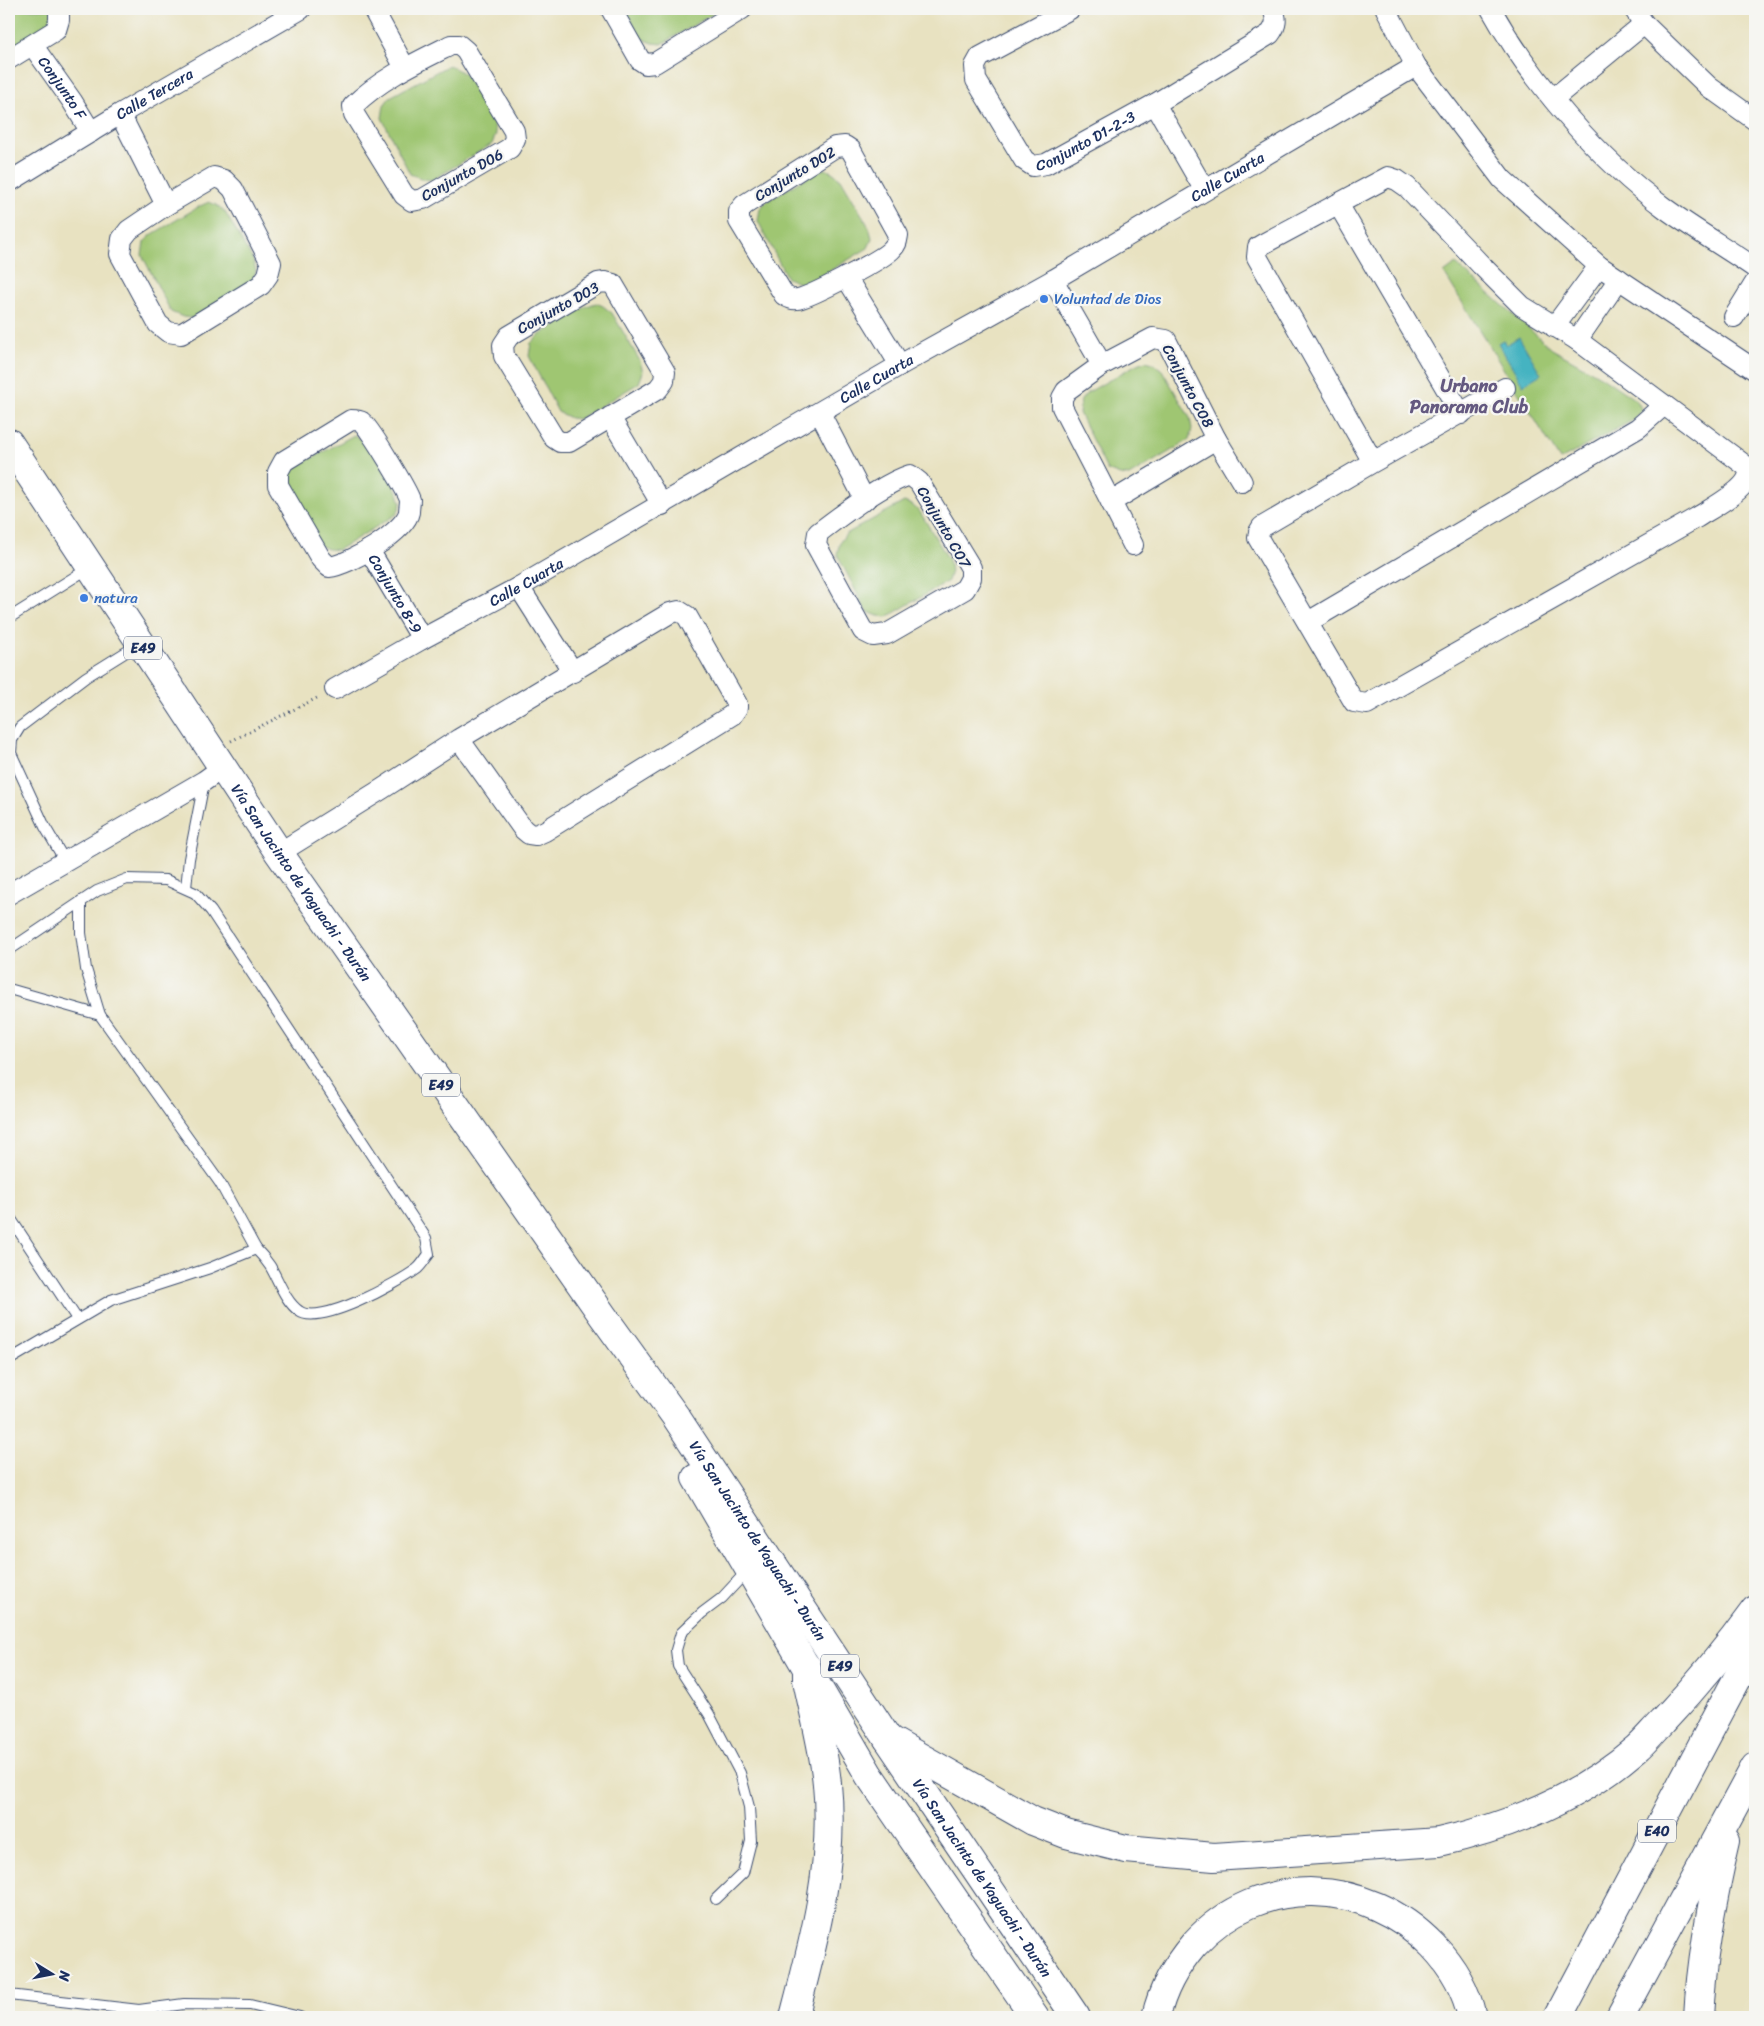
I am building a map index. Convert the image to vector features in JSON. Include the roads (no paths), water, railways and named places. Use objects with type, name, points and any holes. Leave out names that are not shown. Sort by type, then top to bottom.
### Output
[{"type":"main road","name":"Vía San Jacinto de Yaguachi - Durán","points":[[9,443],[140,644],[212,767],[279,853],[602,1316],[676,1417],[888,1739],[1076,2017]]},
{"type":"main road","name":"Vía San Jacinto de Yaguachi - Durán","points":[[602,1316],[869,1775],[1034,2017]]},
{"type":"main road","points":[[888,1739],[1033,1821],[1066,1834],[1126,1850],[1214,1857],[1439,1842],[1512,1822],[1550,1805],[1596,1779],[1637,1748],[1676,1708],[1727,1648],[1755,1610]]},
{"type":"main road","name":"E40","points":[[1558,2017],[1755,1645]]},
{"type":"main road","points":[[794,2017],[810,1957],[825,1879],[829,1828],[827,1783],[807,1680],[807,1667]]},
{"type":"main road","points":[[1620,2017],[1755,1766]]},
{"type":"main road","points":[[1698,2017],[1702,1958],[1717,1878],[1730,1826],[1755,1773]]},
{"type":"main road","points":[[1156,2017],[1171,1976],[1188,1951],[1208,1930],[1235,1911],[1250,1904],[1282,1895],[1318,1892],[1338,1894],[1377,1905],[1398,1916],[1414,1928],[1447,1961],[1462,1985],[1472,2017]]},
{"type":"street","name":"Conjunto F","points":[[9,60],[56,30],[59,20],[59,9]]},
{"type":"street","name":"Calle Tercera","points":[[9,182],[90,132],[109,123],[120,114],[301,9]]},
{"type":"street","points":[[373,9],[405,68]]},
{"type":"street","points":[[611,9],[640,60],[646,64],[655,63],[742,9]]},
{"type":"street","name":"Conjunto D1-2-3","points":[[1070,9],[980,57],[975,66],[976,80],[1024,160],[1033,166],[1046,164],[1154,104],[1270,34],[1276,27],[1273,9]]},
{"type":"street","points":[[1386,9],[1416,66],[1502,179],[1599,266],[1755,370]]},
{"type":"street","points":[[1492,9],[1503,29],[1553,99],[1612,164],[1666,208],[1755,268]]},
{"type":"street","points":[[1553,99],[1639,16],[1709,87],[1755,120]]},
{"type":"street","name":"Conjunto D06","points":[[451,45],[459,45],[466,50],[514,131],[515,139],[510,148],[422,199],[412,201],[404,195],[354,114],[353,106],[361,98],[405,68],[451,45]]},
{"type":"street","name":"Conjunto F","points":[[33,46],[72,100],[90,132]]},
{"type":"street","name":"Calle Cuarta","points":[[336,689],[422,639],[519,587],[900,366],[1053,280],[1204,189],[1416,66]]},
{"type":"street","name":"Conjunto D1-2-3","points":[[1154,104],[1204,189]]},
{"type":"street","points":[[120,114],[166,204]]},
{"type":"street","name":"Conjunto D02","points":[[844,146],[851,150],[898,235],[897,243],[891,251],[846,277],[800,298],[791,299],[784,295],[739,221],[740,212],[744,205],[835,147],[844,146]]},
{"type":"street","points":[[214,177],[224,180],[233,189],[271,263],[268,276],[261,285],[181,334],[168,332],[158,324],[120,254],[122,239],[129,230],[166,204],[214,177]]},
{"type":"street","points":[[1373,462],[1257,257],[1258,248],[1388,177],[1397,180],[1522,306],[1577,340],[1746,466],[1749,472],[1748,478],[1741,488],[1696,518],[1367,704],[1354,702],[1258,538],[1258,532],[1373,462],[1505,388]]},
{"type":"street","points":[[1338,204],[1461,414]]},
{"type":"street","points":[[1554,327],[1599,266]]},
{"type":"street","points":[[846,277],[900,366]]},
{"type":"street","points":[[1577,340],[1619,279]]},
{"type":"street","points":[[1053,280],[1102,365]]},
{"type":"street","name":"Conjunto D03","points":[[605,282],[613,284],[665,372],[664,382],[658,388],[610,417],[569,442],[560,442],[554,438],[504,356],[503,345],[509,336],[598,283],[605,282]]},
{"type":"street","points":[[1734,317],[1755,283]]},
{"type":"street","name":"Conjunto C08","points":[[1133,545],[1062,407],[1062,398],[1066,391],[1102,365],[1153,338],[1166,340],[1216,439],[1242,482]]},
{"type":"street","points":[[1308,622],[1638,428],[1664,405]]},
{"type":"street","points":[[820,413],[865,500]]},
{"type":"street","points":[[610,417],[662,505]]},
{"type":"street","name":"Conjunto 8-9","points":[[351,420],[363,422],[372,432],[410,500],[408,514],[401,526],[369,550],[338,566],[329,567],[321,559],[278,485],[278,472],[284,461],[351,420]]},
{"type":"street","name":"Conjunto C08","points":[[1111,502],[1216,439]]},
{"type":"street","name":"Conjunto C07","points":[[910,475],[919,482],[971,568],[971,578],[965,589],[886,634],[873,636],[863,631],[816,545],[818,533],[865,500],[901,478],[910,475]]},
{"type":"street","name":"Conjunto 8-9","points":[[369,550],[422,639]]},
{"type":"street","points":[[519,587],[573,672]]},
{"type":"street","points":[[279,853],[382,790],[459,739],[670,613],[679,611],[687,616],[735,699],[737,708],[732,715],[536,835],[529,834],[523,829],[459,739]]},
{"type":"street","points":[[9,894],[65,861],[212,767]]},
{"type":"lane","points":[[9,618],[90,568]]},
{"type":"lane","points":[[65,861],[45,827],[12,753],[12,740],[20,726],[86,677],[140,644]]},
{"type":"lane","points":[[186,888],[188,859],[212,767]]},
{"type":"lane","points":[[9,950],[82,901],[97,891],[127,879],[166,880],[195,893],[211,911],[426,1238],[429,1254],[418,1268],[356,1304],[314,1316],[302,1314],[296,1310],[282,1289],[270,1265],[256,1248],[220,1183],[100,1015],[86,969],[81,933],[82,901]]},
{"type":"lane","points":[[9,989],[100,1015]]},
{"type":"lane","points":[[9,1216],[77,1319]]},
{"type":"lane","points":[[9,1360],[111,1300],[210,1268],[256,1248]]},
{"type":"lane","points":[[716,1899],[744,1873],[751,1841],[749,1807],[740,1773],[709,1714],[678,1666],[676,1650],[681,1633],[702,1613],[722,1598],[749,1569]]},
{"type":"lane","points":[[9,1995],[139,2010],[184,2004],[250,2004],[300,2017]]},
{"type":"water","points":[[1519,337],[1541,374],[1523,385],[1498,343],[1503,340],[1506,345]]},
{"type":"place","name":"Voluntad de Dios","points":[[1044,299]]},
{"type":"place","name":"natura","points":[[84,598]]},
{"type":"district","name":"Urbano Panorama Club","points":[[1469,396]]}]
